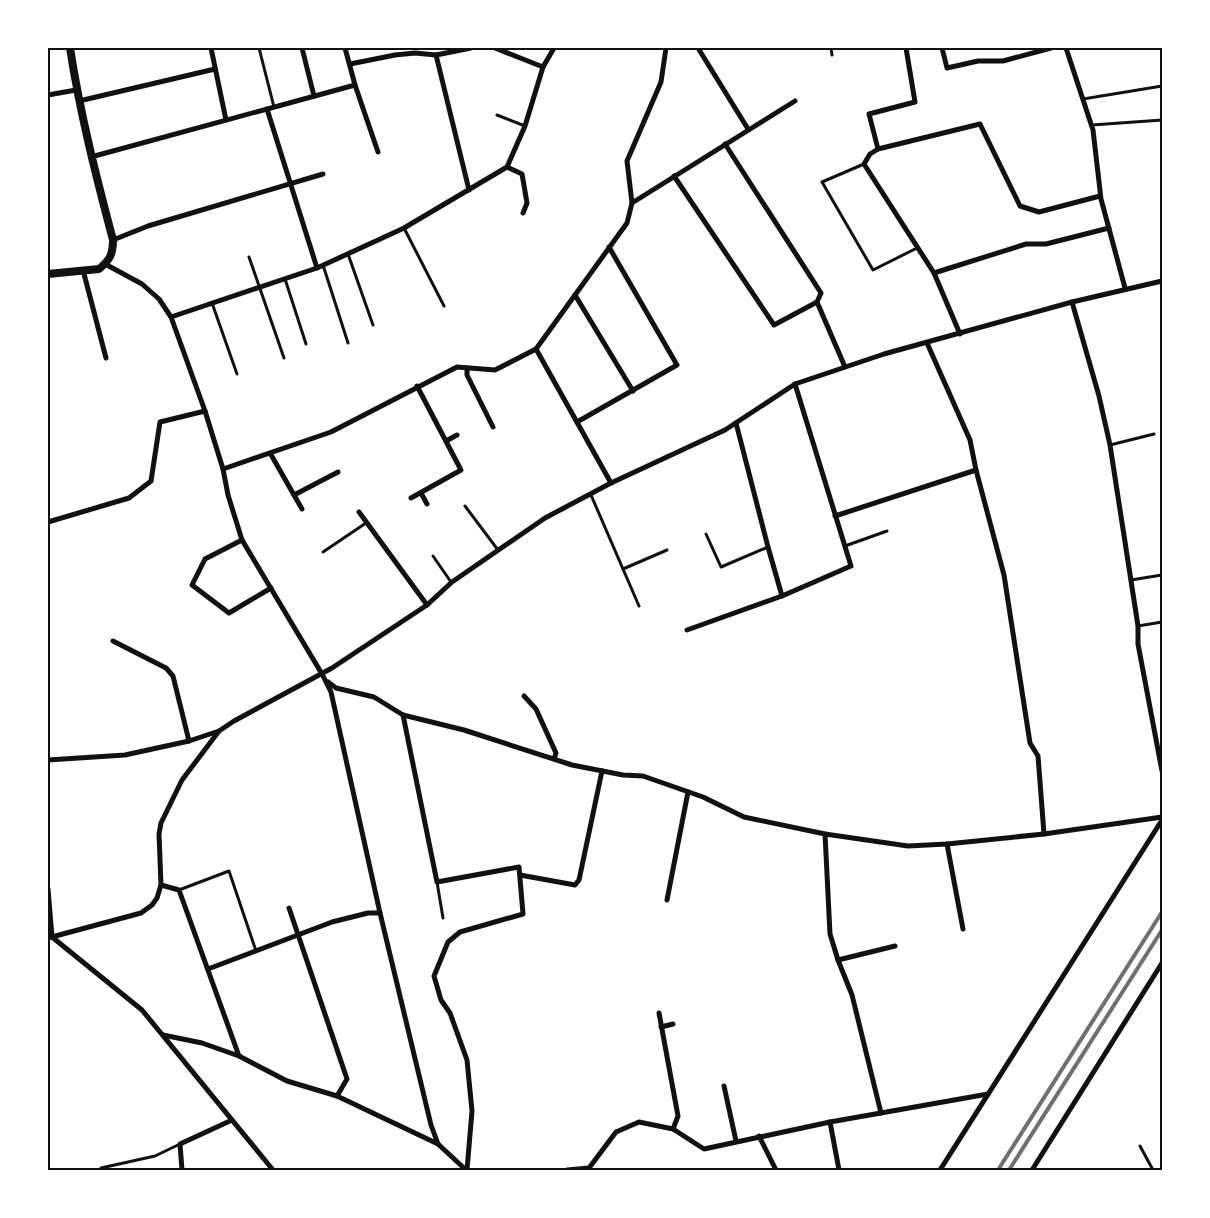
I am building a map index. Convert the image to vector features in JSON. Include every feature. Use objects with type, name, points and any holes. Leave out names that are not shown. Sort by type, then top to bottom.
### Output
[{"type":"street","points":[[48,274],[98,269],[105,264],[113,252],[113,240],[76,90],[70,48]]},
{"type":"street","points":[[211,48],[226,120]]},
{"type":"street","points":[[302,48],[314,96]]},
{"type":"street","points":[[345,48],[378,152]]},
{"type":"street","points":[[350,64],[395,55],[414,53],[436,55],[471,48]]},
{"type":"street","points":[[495,48],[543,67]]},
{"type":"street","points":[[171,317],[320,266],[404,228],[507,167],[525,126],[543,67],[554,48]]},
{"type":"street","points":[[223,469],[331,432],[457,367],[495,370],[536,349],[627,223],[632,202],[627,161],[661,82],[666,48]]},
{"type":"street","points":[[698,48],[748,129]]},
{"type":"street","points":[[878,148],[868,114],[915,102],[906,48]]},
{"type":"street","points":[[942,48],[947,68],[978,61],[1003,60],[1051,48]]},
{"type":"street","points":[[1025,48],[1028,54]]},
{"type":"street","points":[[1066,48],[1091,125],[1100,196],[1125,288]]},
{"type":"street","points":[[436,55],[469,190]]},
{"type":"street","points":[[79,101],[215,69]]},
{"type":"street","points":[[91,157],[356,85]]},
{"type":"street","points":[[48,95],[76,90]]},
{"type":"street","points":[[632,202],[795,101]]},
{"type":"street","points":[[267,109],[290,184],[320,266]]},
{"type":"street","points":[[960,334],[934,272],[864,164],[870,154],[878,148],[980,124],[1020,206],[1039,212],[1100,196]]},
{"type":"street","points":[[674,176],[774,325],[817,302],[821,293],[725,144]]},
{"type":"street","points":[[507,167],[522,174],[527,202],[523,213]]},
{"type":"street","points":[[113,240],[148,226],[323,174]]},
{"type":"street","points":[[934,272],[1026,244],[1046,244],[1108,228]]},
{"type":"street","points":[[577,422],[677,365],[609,248]]},
{"type":"street","points":[[105,264],[142,284],[159,299],[171,317],[205,411],[242,540],[331,692],[430,1125],[438,1144]]},
{"type":"street","points":[[83,270],[106,358]]},
{"type":"street","points":[[48,760],[125,755],[189,741],[218,731],[322,674],[427,605],[452,582],[545,518],[611,483],[725,430],[795,384],[884,354],[1125,288],[1162,281]]},
{"type":"street","points":[[575,295],[633,391]]},
{"type":"street","points":[[817,302],[845,367]]},
{"type":"street","points":[[1072,302],[1099,396],[1110,445],[1138,626],[1138,644],[1162,771]]},
{"type":"street","points":[[927,343],[970,440],[976,470],[1004,575],[1030,743],[1038,756],[1044,834]]},
{"type":"street","points":[[536,349],[611,483]]},
{"type":"street","points":[[467,368],[467,375],[493,427]]},
{"type":"street","points":[[687,630],[782,596],[850,566],[795,384]]},
{"type":"street","points":[[411,498],[461,470],[417,386]]},
{"type":"street","points":[[48,522],[129,498],[151,481],[160,422],[205,411]]},
{"type":"street","points":[[736,422],[782,596]]},
{"type":"street","points":[[446,441],[457,435]]},
{"type":"street","points":[[270,453],[302,509]]},
{"type":"street","points":[[835,516],[976,470]]},
{"type":"street","points":[[294,496],[338,472]]},
{"type":"street","points":[[421,493],[427,504]]},
{"type":"street","points":[[359,512],[427,605]]},
{"type":"street","points":[[242,540],[205,559],[192,585],[229,613],[271,588]]},
{"type":"street","points":[[113,641],[166,668],[173,676],[189,741]]},
{"type":"street","points":[[322,674],[336,688],[374,697],[403,715],[464,730],[572,765],[643,776],[703,797],[744,817],[826,834],[908,846],[1044,834],[1162,819]]},
{"type":"street","points":[[524,696],[536,709],[556,753],[554,759]]},
{"type":"street","points":[[403,715],[437,882],[519,867],[523,914],[460,932],[448,942],[434,976],[440,1000],[450,1013],[467,1060],[472,1111],[467,1170]]},
{"type":"street","points":[[50,938],[142,913],[152,905],[157,898],[161,885],[158,834],[161,823],[182,780],[218,731]]},
{"type":"street","points":[[520,875],[575,886],[579,880],[602,771]]},
{"type":"street","points":[[667,900],[688,792]]},
{"type":"street","points":[[940,1170],[1162,819]]},
{"type":"street","points":[[826,834],[830,934],[852,995],[881,1113]]},
{"type":"street","points":[[947,844],[963,929]]},
{"type":"street","points":[[161,885],[179,890],[239,1056]]},
{"type":"street","points":[[48,889],[50,938]]},
{"type":"street","points":[[289,908],[347,1079],[337,1096]]},
{"type":"street","points":[[208,969],[332,922],[368,913],[380,913]]},
{"type":"street","points":[[50,938],[117,988],[142,1010],[273,1170]]},
{"type":"street","points":[[838,960],[895,946]]},
{"type":"street","points":[[1032,1170],[1162,963]]},
{"type":"street","points":[[659,1013],[678,1116],[673,1129]]},
{"type":"street","points":[[661,1027],[673,1024]]},
{"type":"street","points":[[162,1035],[202,1042],[239,1056],[287,1081],[337,1096],[438,1144],[467,1170]]},
{"type":"street","points":[[724,1086],[736,1142]]},
{"type":"street","points":[[567,1170],[589,1168],[616,1132],[639,1122],[673,1129],[704,1148],[830,1122],[988,1094]]},
{"type":"street","points":[[182,1170],[180,1144],[232,1120]]},
{"type":"street","points":[[830,1122],[838,1170]]},
{"type":"street","points":[[759,1136],[776,1170]]},
{"type":"lane","points":[[259,48],[274,107]]},
{"type":"lane","points":[[831,48],[832,55]]},
{"type":"lane","points":[[1083,99],[1162,86]]},
{"type":"lane","points":[[497,116],[525,126]]},
{"type":"lane","points":[[1091,125],[1162,120]]},
{"type":"lane","points":[[864,164],[822,182],[873,270],[917,248]]},
{"type":"lane","points":[[404,228],[444,306]]},
{"type":"lane","points":[[348,253],[373,325]]},
{"type":"lane","points":[[249,257],[284,358]]},
{"type":"lane","points":[[320,266],[348,343]]},
{"type":"lane","points":[[285,278],[306,344]]},
{"type":"lane","points":[[212,303],[237,374]]},
{"type":"lane","points":[[1110,445],[1154,434]]},
{"type":"lane","points":[[591,494],[639,606]]},
{"type":"lane","points":[[464,506],[498,550]]},
{"type":"lane","points":[[323,552],[366,523]]},
{"type":"lane","points":[[845,546],[887,531]]},
{"type":"lane","points":[[706,534],[721,567],[768,547]]},
{"type":"lane","points":[[623,569],[667,550]]},
{"type":"lane","points":[[432,556],[452,582]]},
{"type":"lane","points":[[1131,580],[1162,575]]},
{"type":"lane","points":[[1138,626],[1162,622]]},
{"type":"lane","points":[[179,890],[229,871],[256,951]]},
{"type":"lane","points":[[437,882],[443,918]]},
{"type":"lane","points":[[101,1168],[155,1156],[180,1144]]},
{"type":"lane","points":[[1140,1146],[1152,1170]]},
{"type":"railway","points":[[998,1170],[1162,912]]},
{"type":"railway","points":[[1009,1170],[1162,930]]}]
